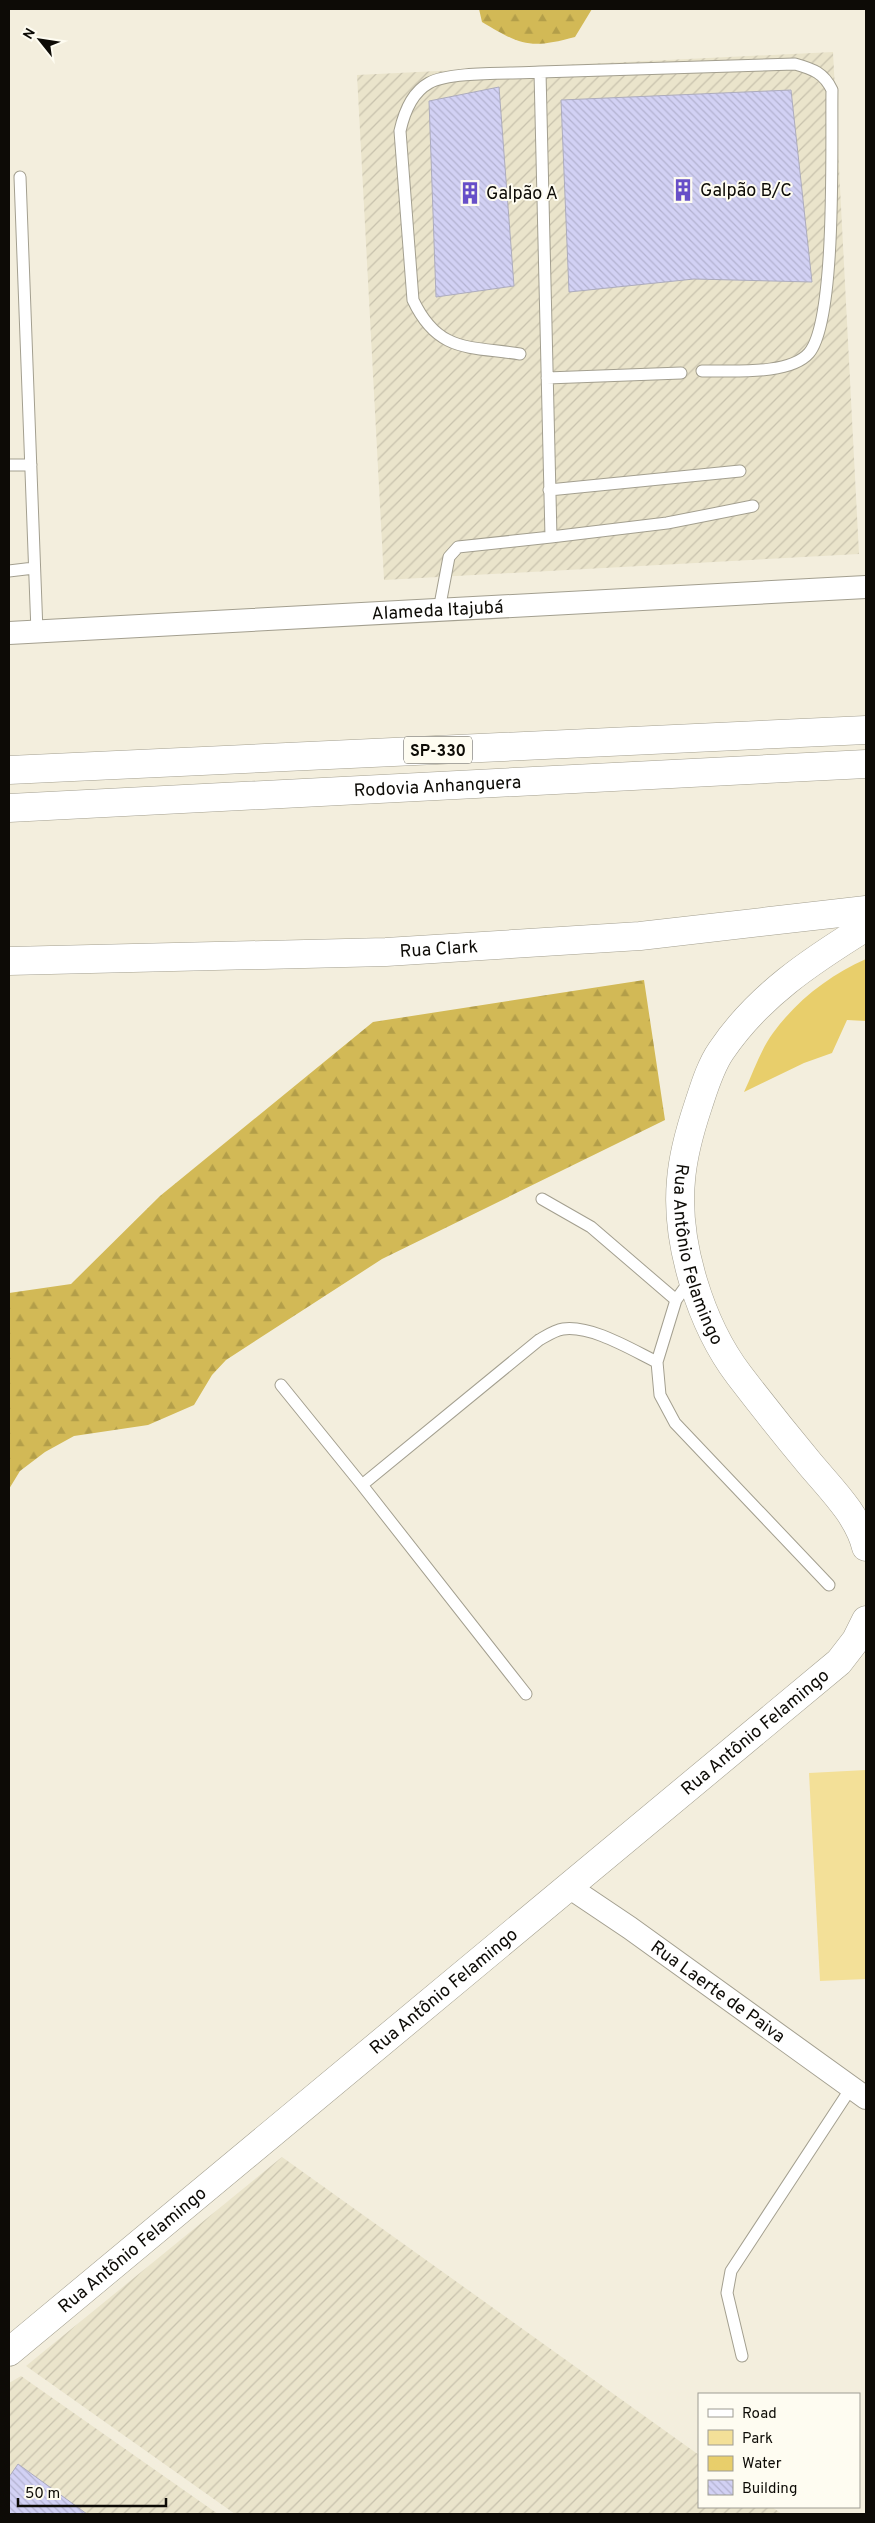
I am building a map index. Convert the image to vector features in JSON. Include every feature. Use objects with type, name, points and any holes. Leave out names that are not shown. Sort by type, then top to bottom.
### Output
[{"type":"main road","name":"Rodovia Anhanguera","points":[[9,770],[866,730]]},
{"type":"main road","name":"Rodovia Anhanguera","points":[[9,808],[866,764]]},
{"type":"main road","name":"Rua Clark","points":[[9,962],[386,952],[640,936],[866,910]]},
{"type":"main road","name":"Rua Antônio Felamingo","points":[[865,1539],[842,1503],[737,1373],[713,1332],[692,1278],[682,1232],[681,1180],[688,1136],[708,1076],[716,1060],[738,1029],[771,992],[804,966],[866,927]]},
{"type":"main road","name":"Rua Antônio Felamingo","points":[[9,2352],[839,1662],[856,1640],[866,1620]]},
{"type":"street","name":"Alameda Itajubá","points":[[9,633],[866,587]]},
{"type":"street","name":"Rua Laerte de Paiva","points":[[569,1887],[630,1928],[859,2093]]},
{"type":"lane","points":[[520,354],[455,344],[435,334],[422,319],[413,300],[400,131],[405,111],[416,94],[428,83],[445,78],[540,72],[795,64],[812,69],[825,76],[832,90],[829,275],[817,339],[808,354],[783,368],[702,371]]},
{"type":"lane","points":[[540,72],[551,537]]},
{"type":"lane","points":[[20,177],[37,632]]},
{"type":"lane","points":[[547,378],[681,373]]},
{"type":"lane","points":[[9,465],[31,464]]},
{"type":"lane","points":[[549,490],[740,471]]},
{"type":"lane","points":[[440,610],[449,557],[458,547],[667,523],[753,506]]},
{"type":"lane","points":[[9,571],[34,568]]},
{"type":"lane","points":[[542,1199],[591,1227],[676,1300]]},
{"type":"lane","points":[[692,1278],[676,1300],[657,1362],[660,1395],[674,1423],[829,1585]]},
{"type":"lane","points":[[362,1485],[539,1340],[561,1329],[575,1328],[596,1334],[657,1362]]},
{"type":"lane","points":[[281,1385],[526,1694]]},
{"type":"lane","points":[[742,2356],[727,2293],[731,2271],[859,2093]]},
{"type":"shaded area","points":[[833,52],[859,554],[384,580],[357,75]]},
{"type":"shaded area","points":[[282,2157],[698,2454],[698,2508],[773,2508],[782,2514],[235,2514],[26,2366]]},
{"type":"shaded area","points":[[21,2376],[218,2514],[9,2514],[9,2383]]},
{"type":"green space","points":[[479,9],[592,9],[575,37],[536,44],[507,36],[482,22]]},
{"type":"green space","points":[[644,980],[665,1120],[382,1259],[226,1360],[212,1375],[194,1405],[148,1425],[74,1436],[45,1452],[20,1471],[9,1489],[9,1293],[71,1284],[160,1196],[373,1022]]},
{"type":"green space","points":[[866,1770],[866,1979],[820,1981],[809,1773]]},
{"type":"water","points":[[866,959],[866,1021],[847,1020],[832,1053],[804,1063],[744,1092],[769,1039],[782,1021],[803,999],[827,981]]},
{"type":"building","name":"Galpão A","points":[[499,87],[514,286],[436,297],[429,101]]},
{"type":"building","name":"Galpão B/C","points":[[791,90],[812,282],[694,279],[569,292],[561,100]]},
{"type":"building","points":[[18,2464],[87,2514],[9,2514],[9,2477]]},
{"type":"place","name":"Galpão B/C","points":[[683,190]]},
{"type":"place","name":"Galpão A","points":[[470,193]]}]
